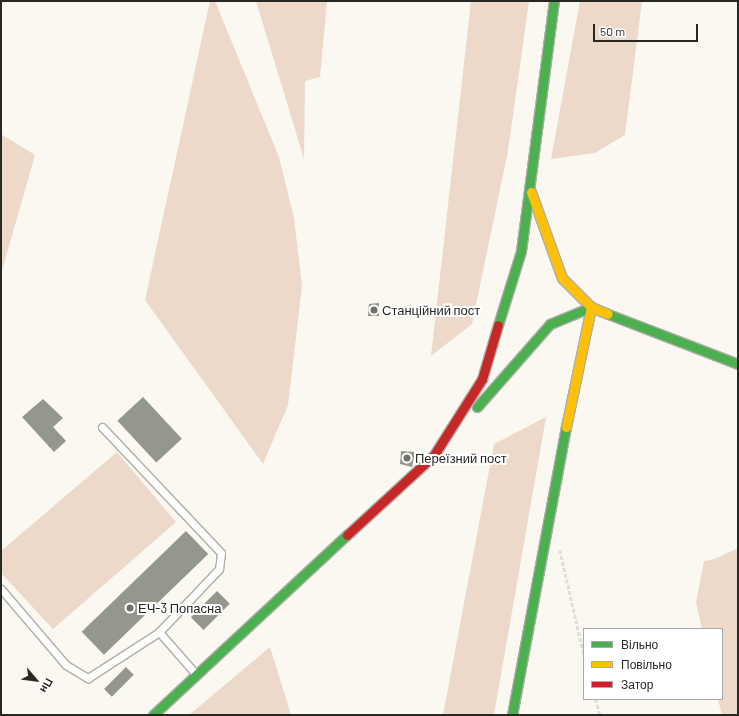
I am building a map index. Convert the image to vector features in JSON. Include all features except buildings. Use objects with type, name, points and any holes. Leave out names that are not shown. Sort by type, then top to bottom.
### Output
[{"type":"street","points":[[434,455],[482,379],[521,251],[554,1]]},
{"type":"street","points":[[530,188],[562,278],[591,307],[738,364]]},
{"type":"street","points":[[153,715],[434,455],[550,324],[591,307]]},
{"type":"street","points":[[512,715],[548,516],[591,307]]},
{"type":"lane","points":[[1,589],[66,665],[88,678],[159,632],[219,569],[222,553],[102,427]]},
{"type":"lane","points":[[159,632],[196,675]]},
{"type":"path","points":[[559,544],[583,651]]},
{"type":"path","points":[[596,700],[600,715]]},
{"type":"shaded area","points":[[210,1],[215,1],[279,157],[294,218],[302,286],[288,405],[263,464],[145,300]]},
{"type":"shaded area","points":[[256,1],[327,1],[320,77],[305,81],[304,159]]},
{"type":"shaded area","points":[[471,1],[529,1],[508,151],[472,324],[431,356]]},
{"type":"shaded area","points":[[580,1],[642,1],[625,135],[595,153],[551,159]]},
{"type":"shaded area","points":[[1,134],[35,155],[1,274]]},
{"type":"shaded area","points":[[546,417],[494,715],[443,715],[494,444]]},
{"type":"shaded area","points":[[117,452],[176,522],[53,629],[1,573],[1,551]]},
{"type":"shaded area","points":[[738,548],[738,715],[722,715],[718,700],[723,700],[723,628],[702,628],[696,603],[704,561],[715,559]]},
{"type":"shaded area","points":[[270,647],[291,715],[189,715]]},
{"type":"traffic: fast","points":[[498,325],[521,251],[554,1]]},
{"type":"traffic: fast","points":[[477,407],[550,324],[591,307]]},
{"type":"traffic: fast","points":[[608,314],[738,364]]},
{"type":"traffic: fast","points":[[512,715],[566,427]]},
{"type":"traffic: fast","points":[[153,715],[347,535]]},
{"type":"traffic: slow","points":[[531,192],[562,278],[591,307],[608,314]]},
{"type":"traffic: slow","points":[[566,427],[591,307]]},
{"type":"traffic: jam","points":[[347,535],[434,455],[482,379],[498,325]]},
{"type":"place","name":"Станційний пост","points":[[374,310]]},
{"type":"place","name":"Переїзний пост","points":[[407,458]]},
{"type":"place","name":"ЕЧ-3 Попасна","points":[[130,608]]}]
